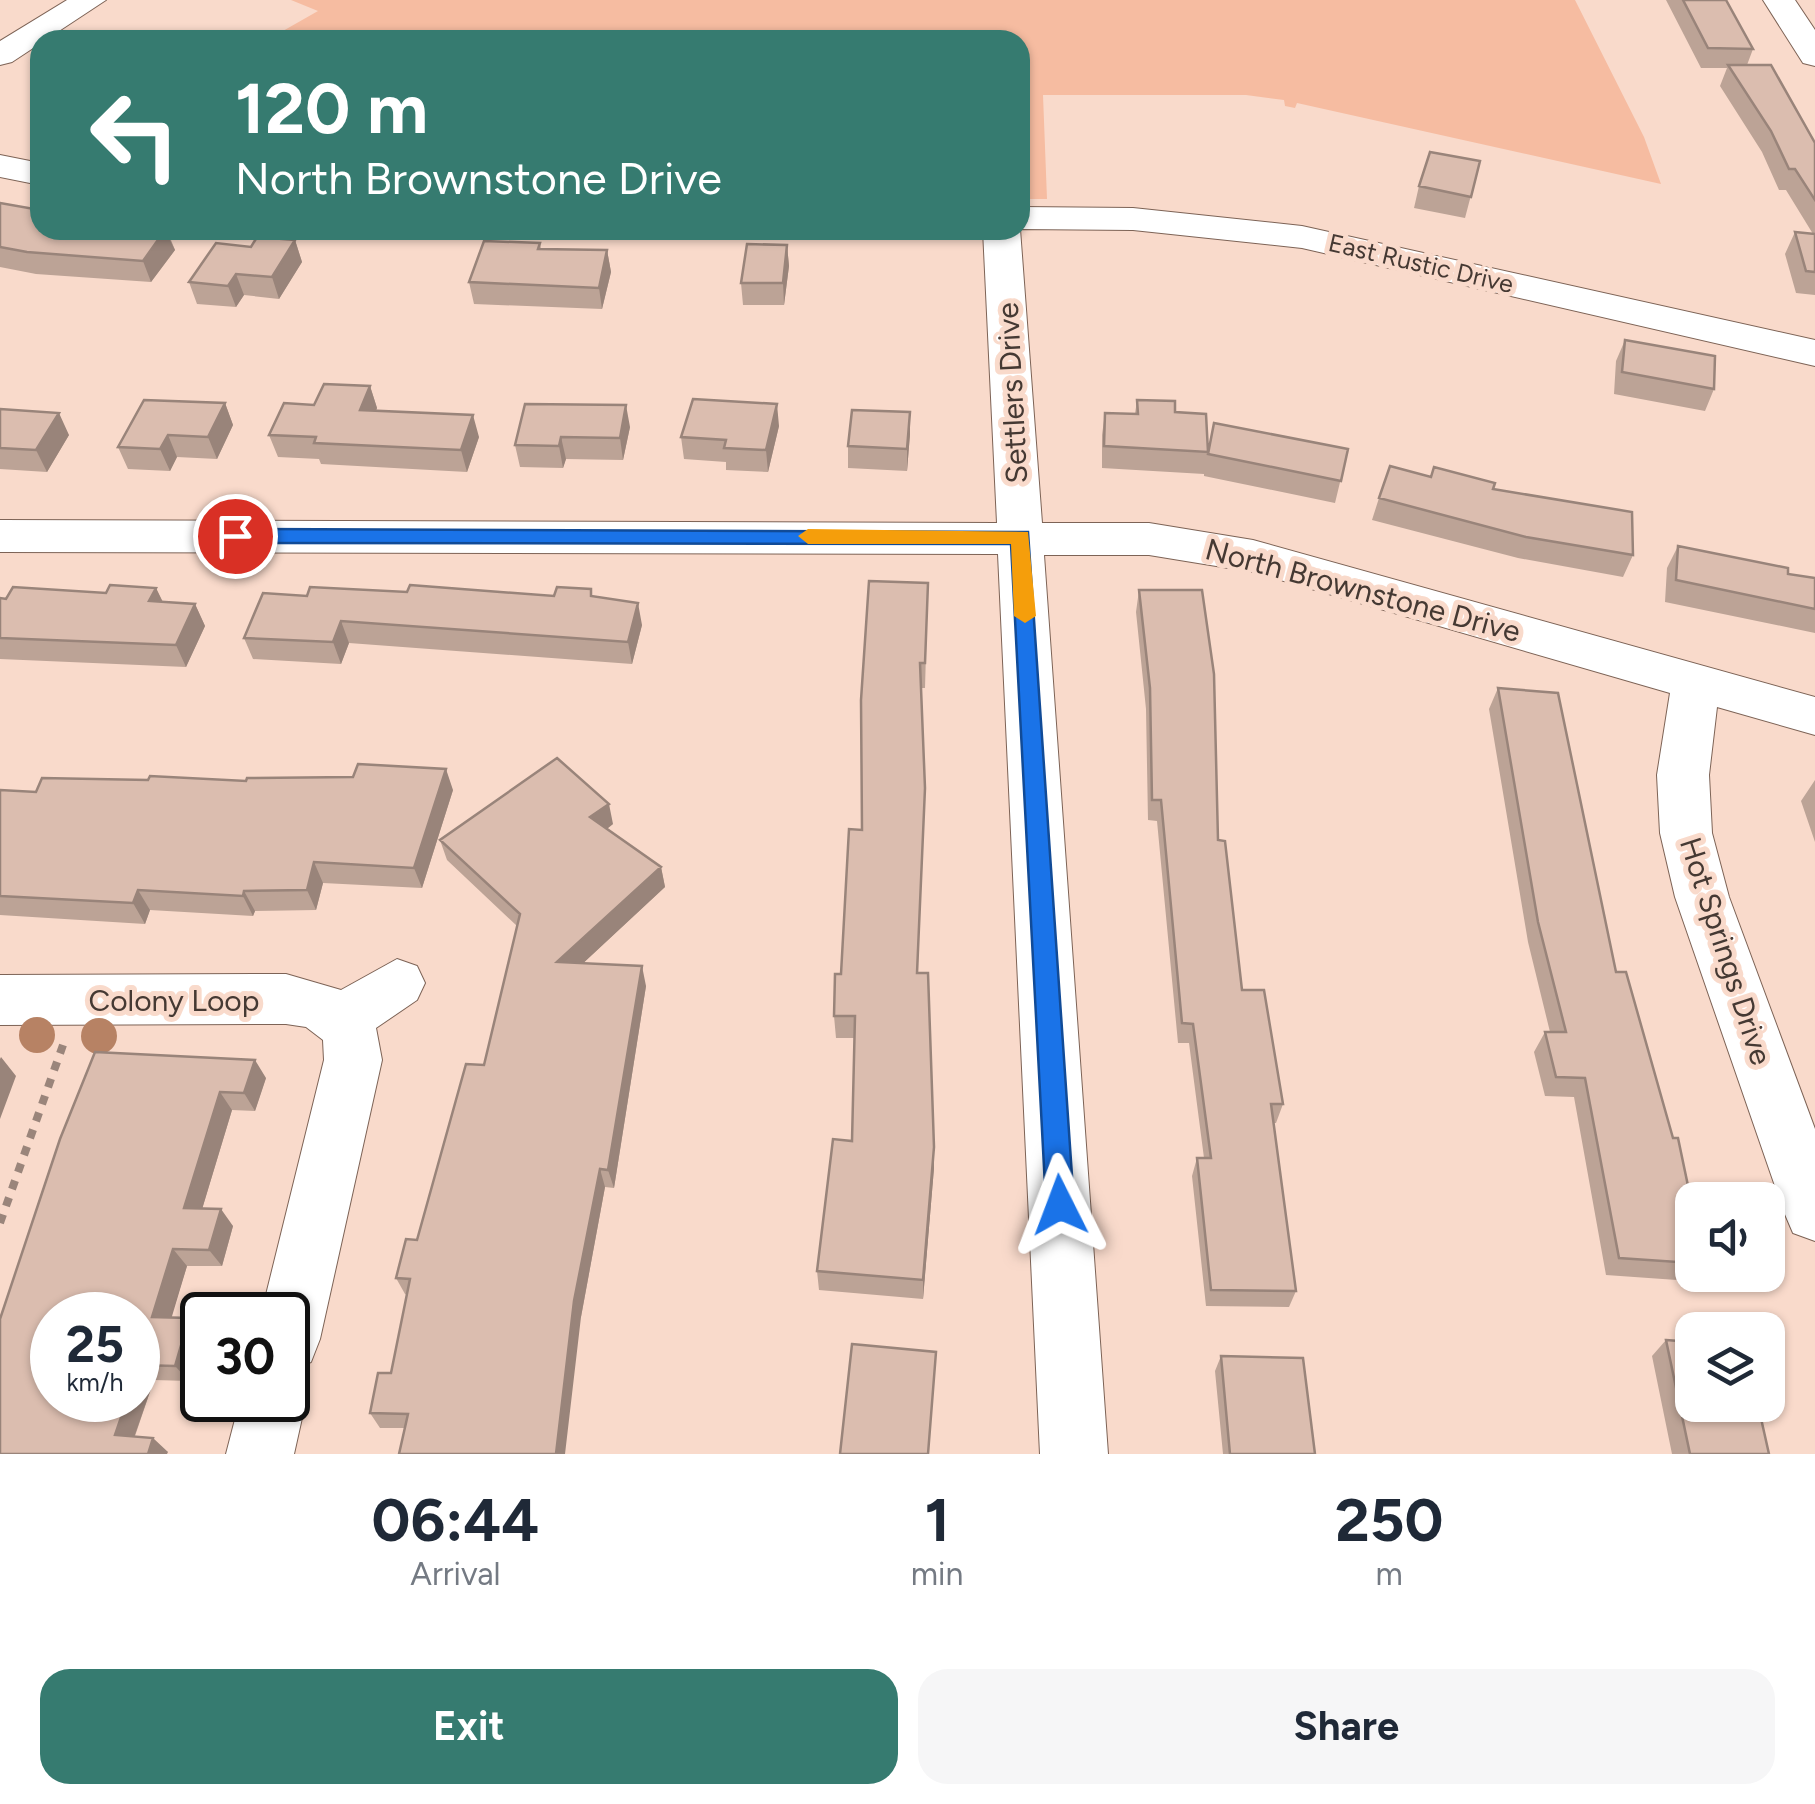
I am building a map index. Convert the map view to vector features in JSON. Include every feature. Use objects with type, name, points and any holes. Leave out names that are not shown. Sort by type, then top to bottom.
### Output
[{"type":"street","points":[[41,30],[90,0]]},
{"type":"street","points":[[1779,0],[1815,56]]},
{"type":"street","points":[[0,55],[30,37]]},
{"type":"street","points":[[0,166],[30,172]]},
{"type":"street","name":"East Rustic Drive","points":[[1030,218],[1148,220],[1302,237],[1815,354]]},
{"type":"street","name":"Settlers Drive","points":[[1003,240],[1074,1454]]},
{"type":"street","name":"North Brownstone Drive","points":[[0,536],[1129,538],[1207,546],[1815,716]]},
{"type":"street","name":"Hot Springs Drive","points":[[1696,682],[1683,775],[1686,834],[1702,897],[1815,1212]]},
{"type":"street","points":[[299,1292],[353,1060],[352,1036],[342,1020],[397,983]]},
{"type":"street","name":"Colony Loop","points":[[0,1000],[304,1000],[323,1006],[342,1020]]},
{"type":"street","points":[[260,1454],[268,1422]]},
{"type":"path","points":[[0,1223],[63,1045]]},
{"type":"shaded area","points":[[291,0],[1575,0],[1644,137],[1661,184],[1297,103],[1295,108],[1285,106],[1284,100],[1246,95],[1043,95],[1047,199],[1030,199],[1030,30],[285,30],[318,11]]},
{"type":"building","points":[[1683,0],[1726,0],[1753,49],[1708,48]]},
{"type":"building","points":[[1728,65],[1771,65],[1815,143],[1815,200],[1795,169],[1789,169],[1771,131]]},
{"type":"building","points":[[1430,152],[1480,161],[1471,197],[1419,186]]},
{"type":"building","points":[[0,203],[30,208],[30,240],[158,240],[143,261],[0,247]]},
{"type":"building","points":[[1795,232],[1815,234],[1815,272],[1806,271]]},
{"type":"building","points":[[255,240],[295,240],[272,277],[236,274],[228,286],[189,282],[216,243],[251,247]]},
{"type":"building","points":[[484,241],[540,243],[538,249],[607,250],[599,288],[469,282]]},
{"type":"building","points":[[747,244],[787,245],[783,283],[741,283]]},
{"type":"building","points":[[1625,340],[1715,356],[1714,389],[1622,372]]},
{"type":"building","points":[[324,384],[370,386],[360,410],[473,415],[461,450],[314,443],[316,437],[269,435],[284,403],[314,405]]},
{"type":"building","points":[[693,399],[777,404],[766,450],[724,448],[726,440],[681,437]]},
{"type":"building","points":[[144,400],[225,403],[208,437],[168,435],[160,449],[118,447]]},
{"type":"building","points":[[1137,400],[1175,401],[1175,412],[1206,414],[1208,452],[1104,446],[1105,413],[1138,414]]},
{"type":"building","points":[[525,404],[626,405],[620,438],[561,437],[559,446],[515,445]]},
{"type":"building","points":[[0,409],[59,413],[36,450],[0,448]]},
{"type":"building","points":[[852,410],[910,412],[907,449],[848,446]]},
{"type":"building","points":[[1214,423],[1348,449],[1341,481],[1208,454]]},
{"type":"building","points":[[1390,466],[1431,477],[1434,467],[1495,483],[1493,489],[1632,512],[1633,555],[1526,537],[1379,498]]},
{"type":"building","points":[[1678,546],[1788,568],[1788,574],[1815,578],[1815,609],[1676,580]]},
{"type":"building","points":[[869,581],[928,583],[925,663],[920,663],[925,788],[917,973],[928,973],[934,1147],[923,1280],[817,1271],[833,1139],[852,1141],[855,1016],[834,1016],[835,974],[841,974],[849,829],[862,830],[861,700]]},
{"type":"building","points":[[110,585],[156,588],[149,601],[195,604],[176,645],[0,638],[0,598],[6,599],[13,587],[106,593]]},
{"type":"building","points":[[410,585],[554,596],[557,587],[591,589],[591,596],[638,603],[628,642],[341,621],[333,642],[244,638],[263,593],[307,596],[310,587],[407,592]]},
{"type":"building","points":[[1139,590],[1202,590],[1214,674],[1218,840],[1225,841],[1242,990],[1264,990],[1283,1104],[1271,1104],[1296,1291],[1211,1290],[1197,1158],[1211,1158],[1193,1024],[1182,1023],[1161,800],[1152,800],[1150,688]]},
{"type":"building","points":[[1498,688],[1558,693],[1616,972],[1626,972],[1673,1138],[1678,1138],[1687,1182],[1675,1182],[1675,1262],[1619,1258],[1585,1078],[1556,1077],[1545,1032],[1566,1032],[1538,922]]},
{"type":"building","points":[[557,758],[609,804],[590,817],[661,867],[557,962],[642,966],[608,1170],[600,1169],[574,1301],[556,1454],[399,1454],[408,1414],[370,1413],[378,1373],[391,1373],[410,1279],[396,1278],[406,1239],[417,1240],[466,1064],[484,1065],[520,914],[440,840]]},
{"type":"building","points":[[358,764],[446,769],[414,868],[314,862],[307,890],[244,891],[243,896],[138,890],[133,903],[0,896],[0,790],[36,792],[42,778],[148,780],[150,776],[246,781],[353,777]]},
{"type":"building","points":[[95,1052],[255,1060],[244,1093],[220,1092],[184,1208],[221,1209],[209,1250],[173,1249],[160,1292],[30,1292],[30,1422],[119,1422],[115,1435],[153,1438],[148,1454],[0,1454],[0,1319],[60,1139]]},
{"type":"building","points":[[160,1317],[180,1318],[180,1349],[175,1366],[160,1366]]},
{"type":"building","points":[[1666,1340],[1675,1341],[1675,1383]]},
{"type":"building","points":[[852,1344],[936,1352],[928,1454],[840,1454]]},
{"type":"building","points":[[1221,1356],[1303,1358],[1315,1454],[1230,1454]]},
{"type":"building","points":[[1683,1422],[1762,1422],[1769,1454],[1690,1454]]},
{"type":"slow traffic","points":[[808,536],[1020,537],[1025,616]]},
{"type":"route","points":[[235,536],[1020,537],[1060,1205]]}]
